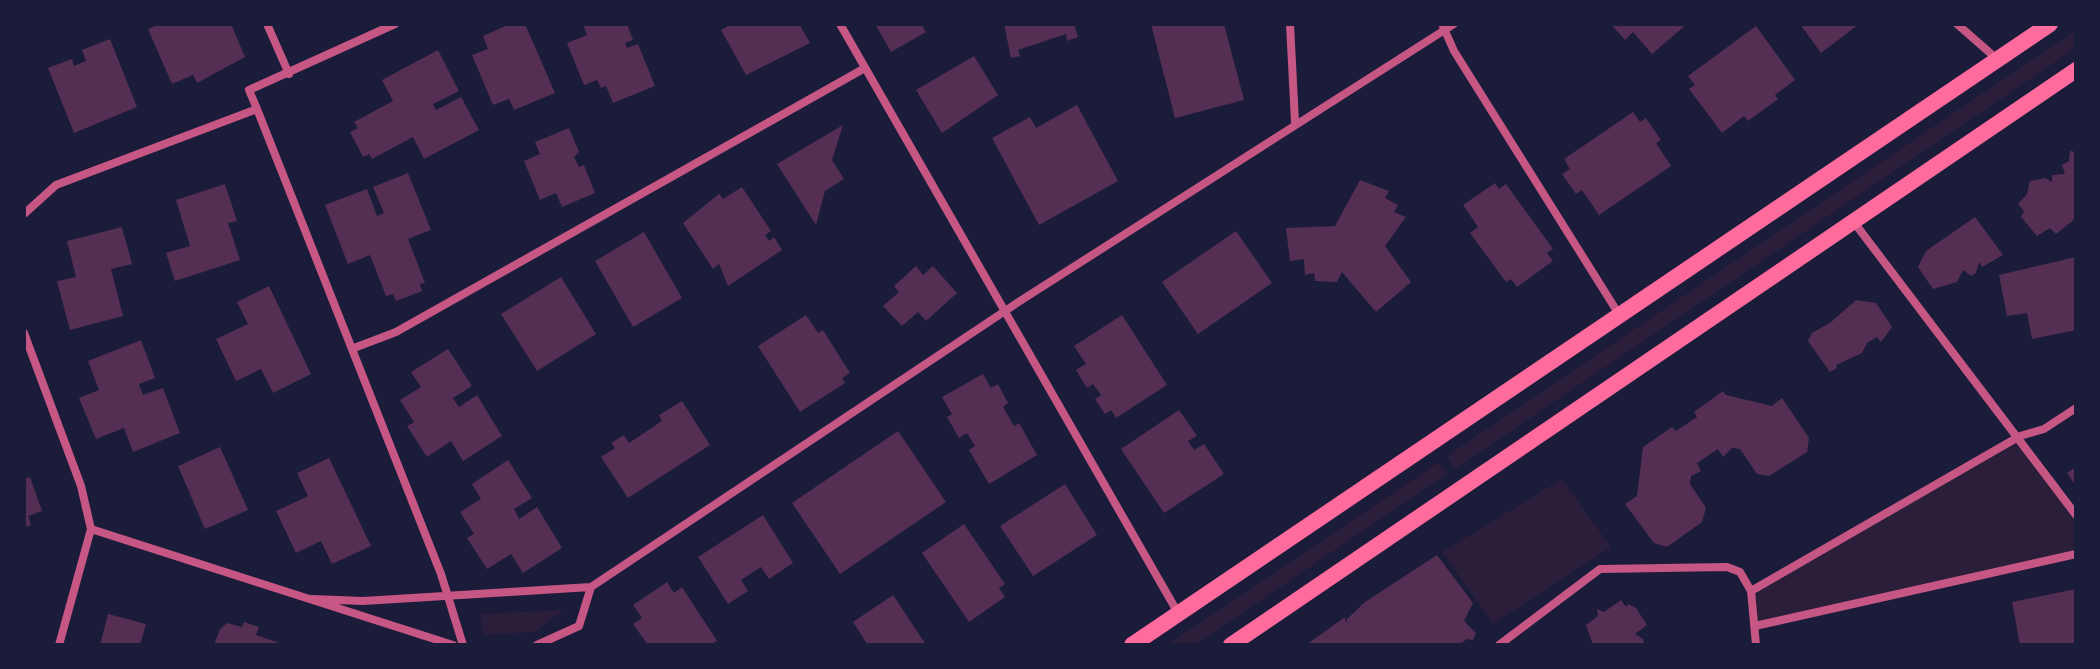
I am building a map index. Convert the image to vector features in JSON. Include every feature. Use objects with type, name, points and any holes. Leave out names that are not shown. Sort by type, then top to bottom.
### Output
[{"type":"main road","points":[[1132,645],[2050,24]]},
{"type":"main road","points":[[1231,645],[2076,70]]},
{"type":"street","points":[[267,24],[289,74]]},
{"type":"street","points":[[395,24],[249,90],[354,348],[449,594],[463,645]]},
{"type":"street","points":[[840,24],[1178,614]]},
{"type":"street","points":[[1290,24],[1295,122]]},
{"type":"street","points":[[299,598],[363,601],[591,587],[1005,311],[1295,122],[1444,27],[1454,24]]},
{"type":"street","points":[[1957,24],[1997,59]]},
{"type":"street","points":[[1444,27],[1454,51],[1620,316]]},
{"type":"street","points":[[354,348],[396,332],[865,68]]},
{"type":"street","points":[[24,214],[56,185],[257,109]]},
{"type":"street","points":[[1853,221],[2020,436],[2076,515]]},
{"type":"street","points":[[24,333],[81,486],[91,529],[59,645]]},
{"type":"street","points":[[1751,591],[2020,436],[2044,429],[2076,408]]},
{"type":"street","points":[[91,529],[453,645]]},
{"type":"street","points":[[1755,626],[2076,554]]},
{"type":"street","points":[[1499,645],[1600,569],[1727,567],[1740,572],[1751,591],[1756,645]]},
{"type":"street","points":[[537,645],[579,626],[591,587]]},
{"type":"shaded area","points":[[2076,30],[2076,48],[1455,469],[1447,456]]},
{"type":"shaded area","points":[[2020,436],[2076,515],[2076,554],[1755,626],[1751,591]]},
{"type":"shaded area","points":[[1439,462],[1447,474],[1195,645],[1167,645]]},
{"type":"shaded area","points":[[1562,479],[1611,547],[1493,624],[1442,552]]},
{"type":"shaded area","points":[[564,610],[535,632],[483,635],[480,614]]},
{"type":"building","points":[[160,24],[231,24],[245,57],[197,83],[193,75],[172,84],[148,29]]},
{"type":"building","points":[[510,24],[525,24],[555,93],[514,110],[509,99],[493,105],[472,55],[488,49],[483,36]]},
{"type":"building","points":[[583,24],[627,24],[633,40],[625,43],[627,48],[638,44],[655,86],[613,103],[606,86],[601,88],[597,80],[584,85],[567,43],[587,35]]},
{"type":"building","points":[[732,24],[799,24],[810,43],[746,75],[721,30]]},
{"type":"building","points":[[875,24],[921,24],[926,32],[891,52]]},
{"type":"building","points":[[1004,24],[1074,24],[1078,37],[1067,41],[1066,34],[1018,50],[1020,56],[1011,58]]},
{"type":"building","points":[[1151,24],[1224,24],[1244,100],[1175,118]]},
{"type":"building","points":[[1611,24],[1687,24],[1652,54],[1633,32],[1625,40]]},
{"type":"building","points":[[1800,24],[1859,24],[1821,53]]},
{"type":"building","points":[[1756,26],[1795,80],[1775,95],[1778,99],[1748,121],[1744,116],[1722,133],[1689,89],[1695,85],[1688,76]]},
{"type":"building","points":[[110,39],[137,107],[74,133],[48,68],[72,59],[74,66],[86,61],[82,50]]},
{"type":"building","points":[[438,50],[459,91],[433,104],[436,110],[461,97],[479,130],[424,159],[413,137],[372,159],[369,154],[363,157],[350,132],[358,128],[354,122],[393,101],[382,80]]},
{"type":"building","points":[[974,56],[998,95],[942,133],[916,90]]},
{"type":"building","points":[[1077,105],[1118,181],[1039,225],[992,138],[1030,117],[1036,128]]},
{"type":"building","points":[[1633,112],[1640,122],[1646,118],[1661,140],[1656,143],[1671,166],[1599,215],[1582,190],[1576,194],[1562,174],[1570,169],[1564,159]]},
{"type":"building","points":[[843,125],[832,160],[844,179],[825,191],[816,225],[777,164]]},
{"type":"building","points":[[569,128],[579,152],[574,157],[579,167],[584,165],[595,193],[562,207],[556,193],[540,200],[524,161],[540,154],[535,142]]},
{"type":"building","points":[[2070,151],[2076,152],[2075,219],[2056,234],[2050,228],[2037,236],[2021,217],[2024,211],[2018,204],[2027,194],[2030,181],[2045,178],[2052,182],[2052,175],[2065,174],[2062,165],[2069,161]]},
{"type":"building","points":[[408,173],[431,230],[408,239],[425,283],[420,284],[422,291],[396,301],[393,294],[386,296],[370,255],[348,264],[325,205],[367,189],[377,216],[384,213],[373,187]]},
{"type":"building","points":[[1360,180],[1389,191],[1385,198],[1398,205],[1394,212],[1406,217],[1385,246],[1411,282],[1376,312],[1342,272],[1337,282],[1315,281],[1314,273],[1305,275],[1304,259],[1290,261],[1286,228],[1335,226]]},
{"type":"building","points":[[1495,183],[1499,189],[1506,184],[1553,249],[1547,253],[1553,261],[1517,287],[1511,279],[1506,282],[1470,233],[1478,227],[1463,205]]},
{"type":"building","points":[[225,184],[237,221],[228,223],[240,260],[175,281],[166,253],[190,246],[176,200]]},
{"type":"building","points":[[742,187],[771,231],[765,235],[769,241],[774,237],[782,250],[728,286],[719,264],[713,269],[683,223],[719,194],[723,199]]},
{"type":"building","points":[[1975,217],[2003,255],[1982,267],[1979,262],[1976,273],[1971,276],[1963,270],[1957,282],[1933,289],[1918,267],[1926,251]]},
{"type":"building","points":[[122,227],[132,264],[111,269],[123,316],[70,330],[57,281],[76,277],[67,241]]},
{"type":"building","points":[[1236,231],[1272,283],[1198,334],[1162,282]]},
{"type":"building","points":[[644,232],[682,298],[633,327],[595,261]]},
{"type":"building","points":[[2076,257],[2076,330],[2032,339],[2027,313],[2007,316],[1999,275]]},
{"type":"building","points":[[916,266],[923,275],[933,266],[957,293],[926,321],[918,312],[902,326],[883,306],[899,292],[894,286]]},
{"type":"building","points":[[561,277],[596,334],[537,371],[501,314]]},
{"type":"building","points":[[269,286],[311,374],[273,393],[261,369],[236,381],[216,339],[248,324],[237,302]]},
{"type":"building","points":[[1856,300],[1876,303],[1892,327],[1881,342],[1877,337],[1867,343],[1862,353],[1836,365],[1837,368],[1830,372],[1808,341],[1812,333],[1831,322]]},
{"type":"building","points":[[806,315],[818,333],[823,330],[850,373],[842,378],[845,383],[800,412],[758,346]]},
{"type":"building","points":[[1122,315],[1167,385],[1116,418],[1111,410],[1105,414],[1095,399],[1101,395],[1093,384],[1087,388],[1076,370],[1086,364],[1074,346]]},
{"type":"building","points":[[141,340],[155,378],[139,384],[143,395],[163,388],[180,433],[133,452],[124,428],[96,439],[79,398],[99,390],[88,361]]},
{"type":"building","points":[[448,349],[472,386],[453,398],[459,407],[477,395],[502,436],[463,461],[451,441],[427,457],[407,426],[414,422],[400,400],[421,387],[411,372]]},
{"type":"building","points":[[983,374],[991,388],[998,384],[1008,403],[1003,407],[1014,426],[1019,423],[1037,455],[989,484],[969,450],[975,446],[967,433],[959,438],[947,417],[952,414],[942,397]]},
{"type":"building","points":[[1723,391],[1726,395],[1772,406],[1782,398],[1809,438],[1807,452],[1769,476],[1757,474],[1740,449],[1732,448],[1723,457],[1718,449],[1697,463],[1701,471],[1691,476],[1690,484],[1706,508],[1702,522],[1667,547],[1654,543],[1625,504],[1637,496],[1643,447],[1672,427],[1676,431],[1697,417],[1694,412]]},
{"type":"building","points":[[682,401],[710,445],[628,498],[601,457],[615,448],[611,443],[624,435],[629,443],[662,421],[659,415]]},
{"type":"building","points":[[1179,410],[1197,436],[1188,441],[1194,450],[1204,444],[1224,474],[1164,513],[1121,449]]},
{"type":"building","points":[[898,431],[946,502],[840,574],[792,503]]},
{"type":"building","points":[[220,447],[248,510],[205,529],[178,466]]},
{"type":"building","points":[[329,458],[371,546],[332,564],[321,541],[296,553],[276,511],[308,496],[297,473]]},
{"type":"building","points":[[508,460],[532,498],[514,509],[519,519],[537,507],[562,548],[523,573],[511,554],[487,569],[467,538],[474,534],[460,512],[481,499],[472,484]]},
{"type":"building","points":[[2076,467],[2076,486],[2067,473]]},
{"type":"building","points":[[30,477],[42,511],[28,516],[31,525],[24,527],[24,479]]},
{"type":"building","points":[[1065,484],[1097,535],[1033,576],[1000,526]]},
{"type":"building","points":[[763,515],[793,563],[769,579],[761,567],[741,580],[748,591],[728,604],[698,557]]},
{"type":"building","points":[[964,524],[1005,584],[999,588],[1005,597],[969,622],[922,553]]},
{"type":"building","points":[[1437,555],[1473,603],[1464,621],[1476,633],[1473,640],[1467,639],[1459,645],[1306,645],[1345,617],[1345,620],[1352,629],[1346,620],[1365,602]]},
{"type":"building","points":[[667,582],[674,593],[682,587],[717,641],[710,645],[648,645],[633,624],[642,618],[633,605]]},
{"type":"building","points":[[2076,589],[2076,645],[2020,645],[2012,602]]},
{"type":"building","points":[[893,595],[926,645],[868,645],[853,622]]},
{"type":"building","points":[[1621,600],[1626,607],[1628,604],[1636,608],[1647,625],[1635,634],[1643,639],[1644,645],[1593,645],[1586,625],[1598,616],[1597,609],[1604,612]]},
{"type":"building","points":[[108,614],[146,624],[140,645],[100,645]]},
{"type":"building","points":[[244,622],[259,627],[256,635],[286,645],[214,645],[220,629],[227,623],[242,627]]}]
